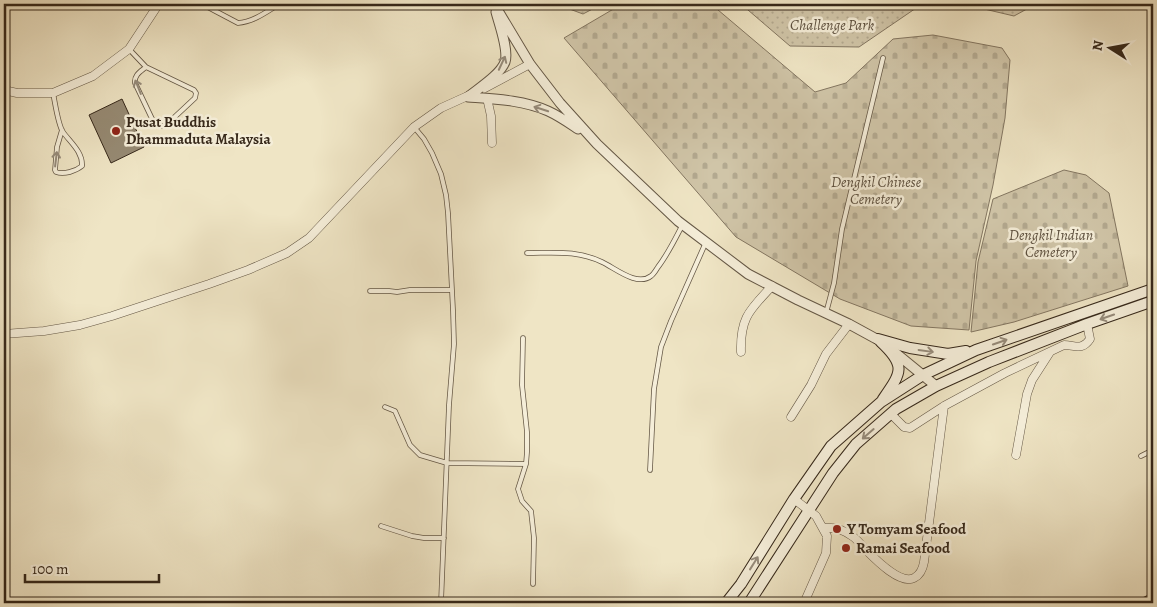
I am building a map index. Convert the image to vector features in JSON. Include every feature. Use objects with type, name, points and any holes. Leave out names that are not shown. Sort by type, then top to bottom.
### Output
[{"type":"highway","points":[[1147,603],[1153,600]]},
{"type":"main road","points":[[726,603],[831,446],[881,402],[923,375],[976,350],[1153,289]]},
{"type":"main road","points":[[749,603],[832,473],[856,444],[896,409],[936,386],[989,362],[1153,301]]},
{"type":"main road","points":[[878,339],[910,348],[948,354],[976,350]]},
{"type":"main road","points":[[878,339],[893,352],[899,371],[898,378],[881,402]]},
{"type":"street","points":[[4,90],[17,93],[53,93],[93,76],[129,49],[157,4]]},
{"type":"street","points":[[494,4],[530,64],[560,103],[597,144],[683,224],[748,274],[878,339],[936,386]]},
{"type":"street","points":[[468,97],[497,72],[505,61],[506,49],[494,4]]},
{"type":"street","points":[[4,334],[44,331],[80,325],[112,316],[248,270],[287,253],[309,238],[414,127],[441,108],[468,97],[530,64]]},
{"type":"street","points":[[468,97],[511,101],[549,111],[565,120],[597,144]]},
{"type":"street","points":[[487,98],[491,116],[492,143]]},
{"type":"street","points":[[741,352],[742,330],[748,313],[772,286]]},
{"type":"street","points":[[791,417],[811,385],[826,354],[849,324]]},
{"type":"street","points":[[891,414],[904,427],[910,428],[944,406],[1005,373],[1068,345],[1073,347],[1086,344],[1090,339],[1087,324]]},
{"type":"street","points":[[1068,345],[1067,342],[1072,330]]},
{"type":"street","points":[[1016,455],[1027,394],[1032,380],[1052,351]]},
{"type":"street","points":[[823,528],[832,528],[852,536],[880,564],[900,577],[914,578],[918,574],[924,562],[944,406]]},
{"type":"street","points":[[794,499],[816,516],[827,536],[826,553],[804,603]]},
{"type":"lane","points":[[202,4],[238,23],[259,17],[273,8],[274,4]]},
{"type":"lane","points":[[129,49],[146,67],[194,90],[196,93],[195,98],[165,126],[154,123],[135,83],[134,79],[136,76],[146,67]]},
{"type":"lane","points":[[826,313],[834,283],[842,230],[883,58]]},
{"type":"lane","points":[[53,93],[62,130],[73,143],[82,161],[82,166],[77,169],[60,174],[55,170],[57,147],[62,130]]},
{"type":"lane","points":[[414,127],[424,139],[441,174],[448,213],[454,344],[449,405],[441,603]]},
{"type":"lane","points":[[527,253],[572,253],[584,255],[632,278],[642,280],[650,277],[666,257],[683,224]]},
{"type":"lane","points":[[650,470],[654,389],[661,347],[706,242]]},
{"type":"lane","points":[[370,292],[452,290]]},
{"type":"lane","points":[[523,338],[522,385],[527,452],[526,464],[518,489],[522,501],[531,511],[534,538],[533,584]]},
{"type":"lane","points":[[385,407],[394,411],[410,445],[420,455],[447,463],[526,464]]},
{"type":"lane","points":[[1140,456],[1153,450]]},
{"type":"lane","points":[[381,526],[412,536],[444,538]]},
{"type":"green space","points":[[556,4],[602,4],[583,14]]},
{"type":"green space","name":"Dengkil Chinese Cemetery","points":[[622,4],[711,4],[815,92],[846,83],[893,39],[933,35],[1002,48],[1010,60],[1005,118],[993,185],[976,261],[969,330],[911,326],[840,299],[736,237],[564,38]]},
{"type":"green space","name":"Challenge Park","points":[[741,4],[922,4],[859,47],[790,46]]},
{"type":"green space","points":[[963,4],[1036,4],[1014,16]]},
{"type":"green space","name":"Dengkil Indian Cemetery","points":[[1064,170],[1086,175],[1109,193],[1128,286],[1014,322],[971,332],[978,262],[993,199]]},
{"type":"building","name":"Pusat Buddhis Dhammaduta Malaysia","points":[[122,99],[144,147],[111,163],[89,115]]},
{"type":"place","name":"Pusat Buddhis Dhammaduta Malaysia","points":[[116,131]]},
{"type":"place","name":"Y Tomyam Seafood","points":[[837,529]]},
{"type":"place","name":"Ramai Seafood","points":[[846,548]]}]
